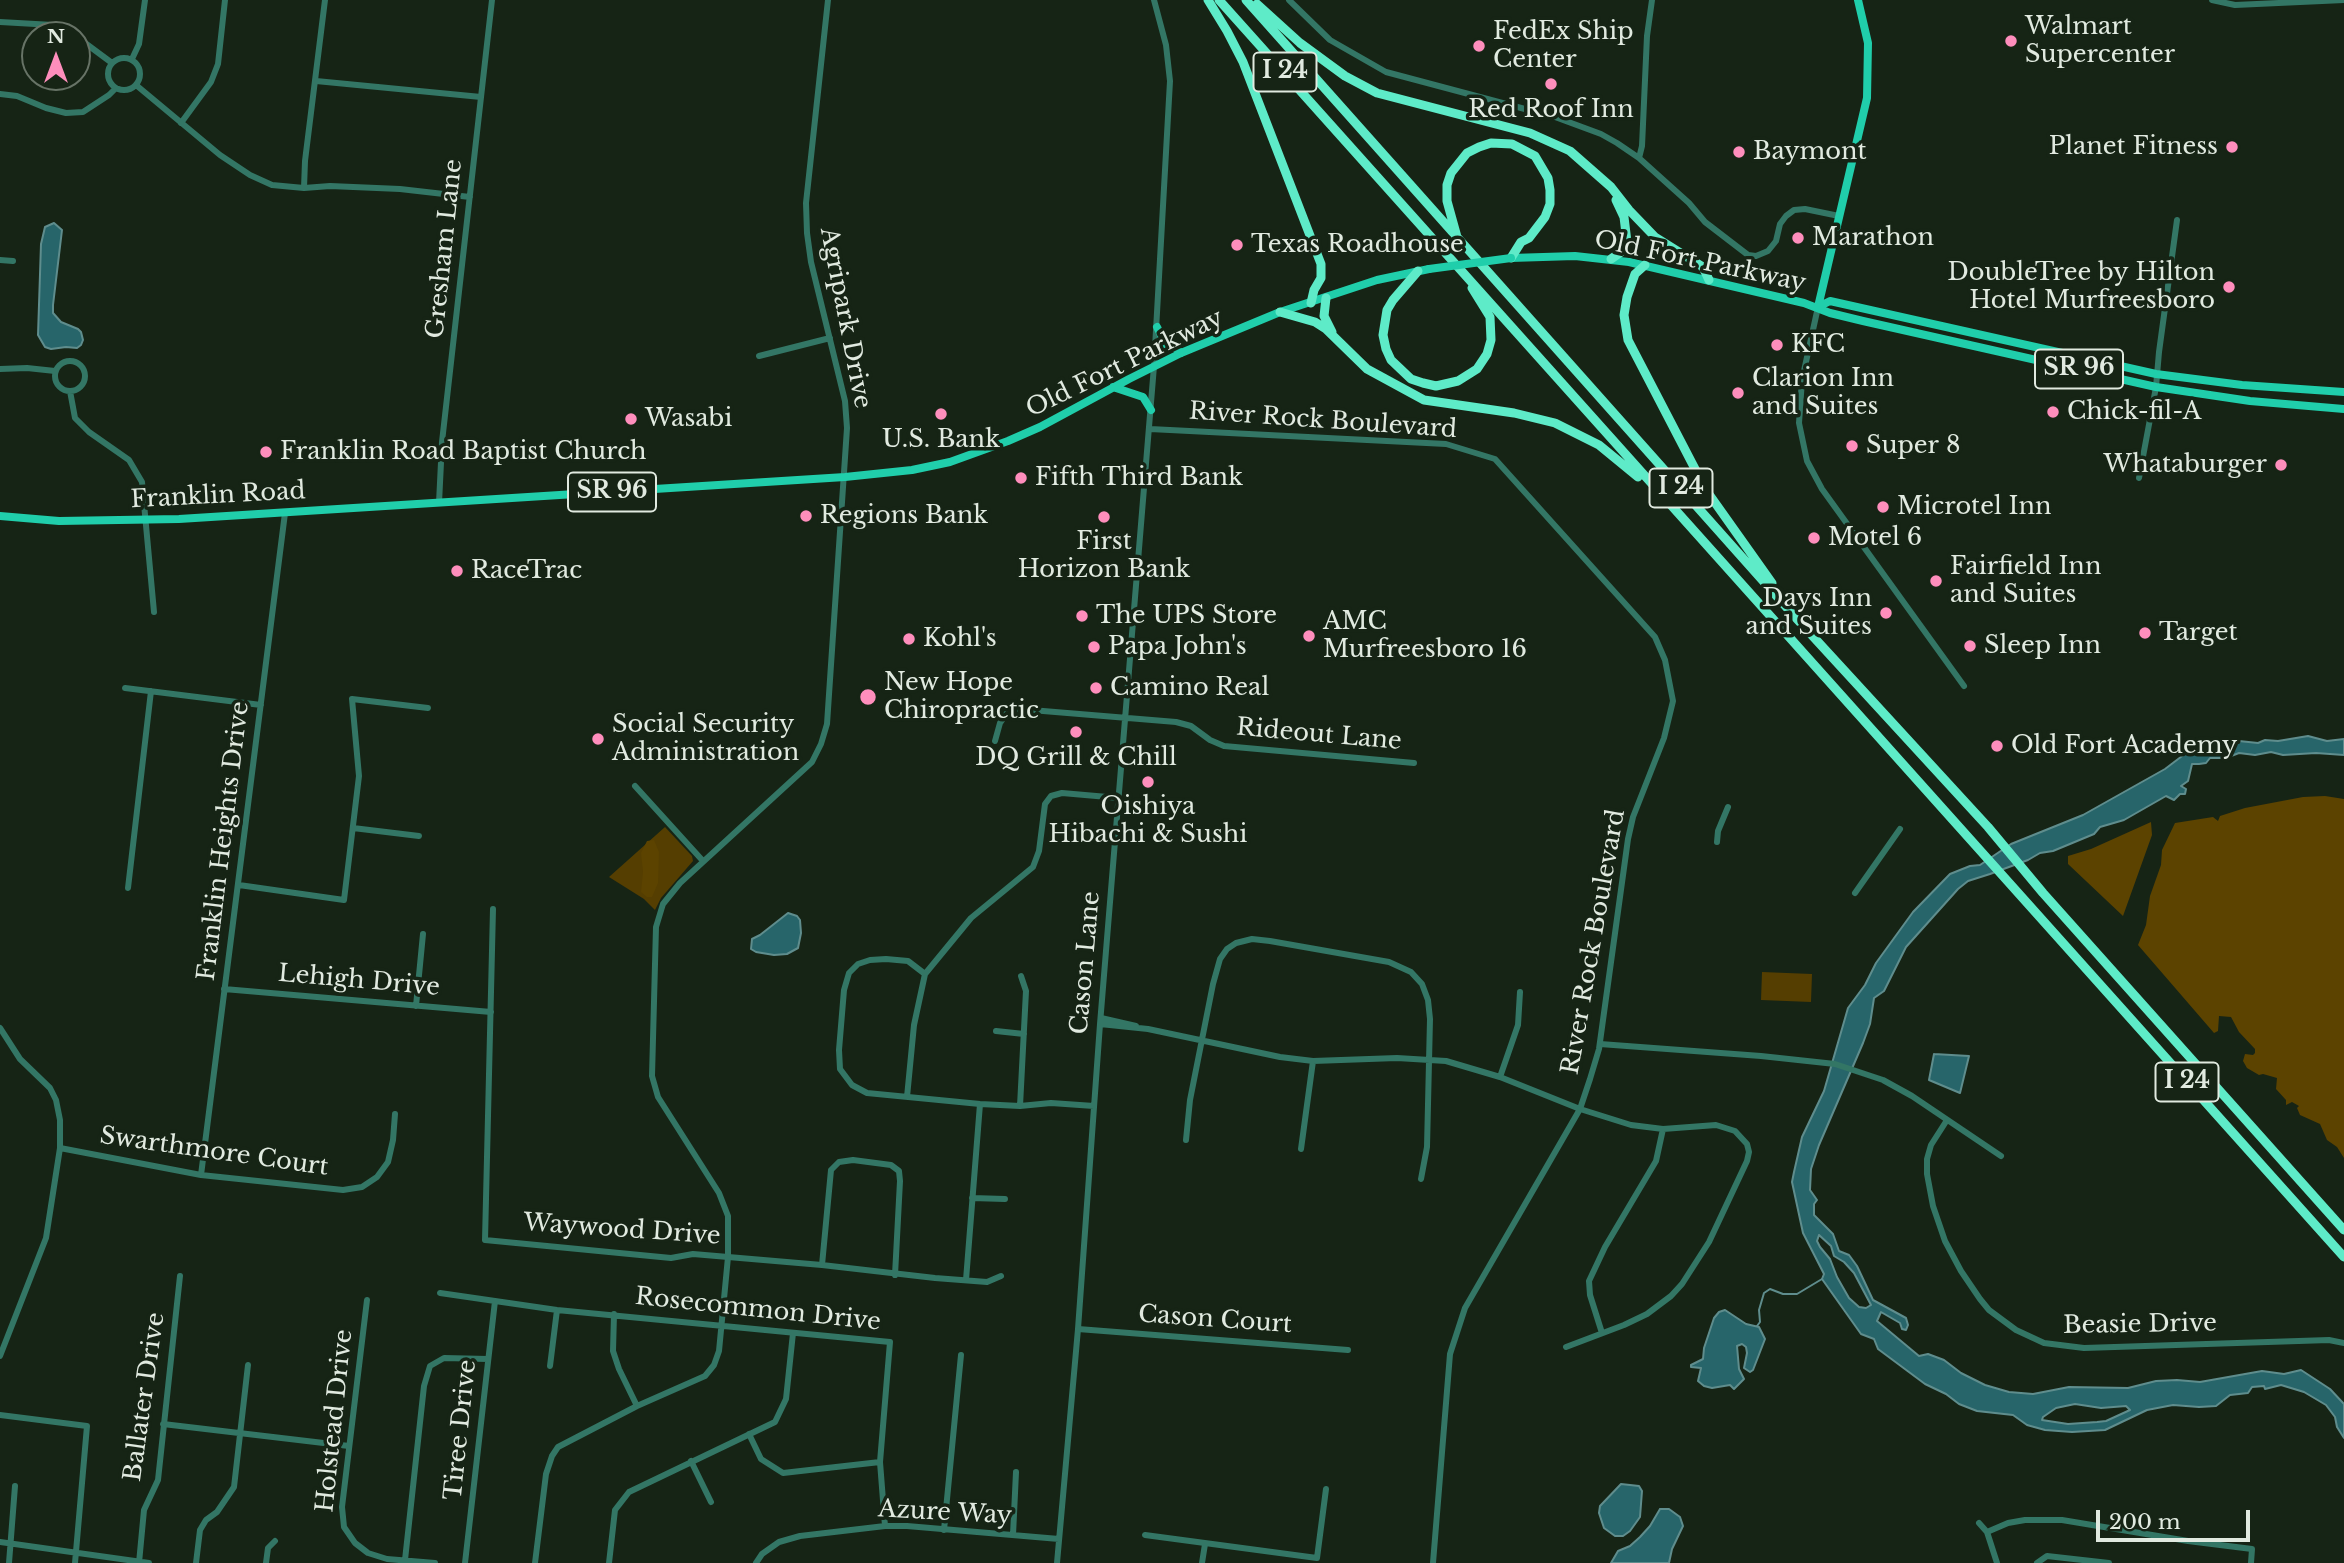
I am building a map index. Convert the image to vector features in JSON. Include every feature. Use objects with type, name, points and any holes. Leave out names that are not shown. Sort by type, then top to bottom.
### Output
[{"type":"highway","points":[[1208,0],[1243,62],[1321,264],[1321,278],[1311,303]]},
{"type":"highway","name":"I 24","points":[[1219,0],[2344,1257]]},
{"type":"highway","name":"I 24","points":[[1247,0],[1797,619],[1988,827],[2043,893],[2344,1230]]},
{"type":"highway","points":[[1252,0],[1300,43],[1345,76],[1377,93],[1530,134],[1570,151],[1595,170],[1656,237],[1703,267],[1709,279]]},
{"type":"highway","points":[[1457,239],[1447,201],[1447,186],[1451,173],[1467,152],[1492,143],[1512,144],[1535,156],[1548,178],[1550,204],[1545,217],[1529,238],[1521,242],[1511,258]]},
{"type":"highway","points":[[1595,170],[1615,197],[1624,217],[1627,242],[1621,252],[1611,259]]},
{"type":"highway","points":[[1645,265],[1632,280],[1625,305],[1625,325],[1631,347],[1706,490],[1797,619]]},
{"type":"highway","points":[[1418,271],[1392,300],[1387,310],[1383,335],[1391,360],[1400,370],[1411,379],[1436,386],[1458,382],[1469,375],[1482,361],[1489,347],[1492,326],[1490,317],[1472,291],[1470,279]]},
{"type":"highway","points":[[1326,298],[1324,316],[1339,342]]},
{"type":"highway","points":[[1280,313],[1315,322],[1367,369],[1424,400],[1514,413],[1555,423],[1599,445],[1660,495]]},
{"type":"main road","points":[[1818,307],[1867,97],[1868,43],[1858,0]]},
{"type":"main road","name":"Old Fort Parkway","points":[[439,503],[845,477],[912,470],[981,452],[1040,427],[1181,353],[1280,313],[1377,280],[1429,269],[1511,258],[1558,256],[1611,259],[1645,265],[1709,279],[1863,321],[2156,387],[2250,401],[2344,409]]},
{"type":"main road","name":"Old Fort Parkway","points":[[1818,307],[1830,301],[2156,374],[2242,385],[2344,392]]},
{"type":"main road","points":[[1157,327],[1166,345],[1173,346],[1181,353]]},
{"type":"main road","points":[[1114,387],[1143,397],[1151,410]]},
{"type":"main road","name":"Franklin Road","points":[[0,516],[59,521],[146,521],[439,503]]},
{"type":"street","points":[[132,59],[139,44],[145,0]]},
{"type":"street","points":[[181,123],[211,82],[218,64],[225,0]]},
{"type":"street","points":[[304,188],[304,161],[325,0]]},
{"type":"street","name":"Gresham Lane","points":[[439,503],[443,434],[492,0]]},
{"type":"street","name":"Agripark Drive","points":[[535,1563],[546,1474],[558,1447],[637,1406],[705,1376],[714,1365],[719,1351],[729,1257],[728,1216],[719,1193],[658,1097],[652,1076],[656,928],[663,904],[681,883],[800,776],[812,762],[827,724],[847,428],[845,401],[811,262],[806,203],[828,0]]},
{"type":"street","name":"Cason Lane","points":[[1056,1563],[1078,1329],[1100,1021],[1157,327],[1170,81],[1166,45],[1154,0]]},
{"type":"street","points":[[1289,0],[1330,40],[1386,72],[1561,119],[1601,134],[1639,158],[1689,203],[1705,222],[1748,255],[1756,256],[1768,251],[1776,242],[1780,224],[1794,210],[1805,209],[1839,216]]},
{"type":"street","points":[[1639,158],[1652,0]]},
{"type":"street","points":[[2212,0],[2235,5],[2344,0]]},
{"type":"street","points":[[0,22],[21,23]]},
{"type":"street","points":[[91,48],[111,63]]},
{"type":"street","points":[[121,57],[132,59],[141,70],[141,76],[136,85],[125,90],[116,88],[108,78],[111,63],[121,57]]},
{"type":"street","points":[[316,81],[481,97]]},
{"type":"street","points":[[136,85],[219,155],[250,175],[272,185],[304,188],[353,187],[470,197]]},
{"type":"street","points":[[0,94],[17,96],[66,113],[83,112],[116,88]]},
{"type":"street","points":[[2139,478],[2156,387],[2177,220]]},
{"type":"street","points":[[0,260],[13,261]]},
{"type":"street","points":[[1818,307],[1802,380],[1799,423],[1807,461],[1822,489],[1964,686]]},
{"type":"street","points":[[759,356],[830,338]]},
{"type":"street","points":[[65,361],[75,361],[85,373],[83,384],[70,391],[58,386],[54,378],[55,371],[65,361]]},
{"type":"street","points":[[0,369],[55,371]]},
{"type":"street","points":[[70,391],[75,418],[89,432],[129,460],[142,482],[154,612]]},
{"type":"street","name":"River Rock Boulevard","points":[[1150,429],[1446,444],[1495,459],[1655,637],[1665,660],[1672,701],[1664,738],[1633,817],[1628,839],[1600,1044],[1580,1109],[1465,1308],[1450,1354],[1433,1563]]},
{"type":"street","name":"Franklin Heights Drive","points":[[201,1175],[285,513]]},
{"type":"street","points":[[125,688],[261,705]]},
{"type":"street","points":[[128,888],[151,691]]},
{"type":"street","points":[[239,885],[344,900],[359,776],[352,699],[428,708]]},
{"type":"street","name":"Rideout Lane","points":[[995,741],[1000,723],[1007,713],[1019,709],[1176,722],[1191,726],[1210,740],[1224,746],[1414,763]]},
{"type":"street","points":[[635,786],[703,861]]},
{"type":"street","points":[[907,1097],[914,1025],[925,974],[971,918],[1033,867],[1039,851],[1045,804],[1051,796],[1062,793],[1119,798]]},
{"type":"street","points":[[1717,842],[1718,831],[1728,807]]},
{"type":"street","points":[[353,828],[419,836]]},
{"type":"street","points":[[1855,893],[1900,829]]},
{"type":"street","name":"Waywood Drive","points":[[493,909],[485,1240],[671,1258],[692,1254],[729,1257],[987,1282],[1001,1276]]},
{"type":"street","points":[[416,1006],[423,934]]},
{"type":"street","points":[[1186,1140],[1190,1100],[1220,959],[1231,946],[1252,939],[1389,962],[1411,972],[1422,985],[1428,1000],[1429,1059],[1427,1147],[1421,1179]]},
{"type":"street","points":[[925,974],[908,961],[870,960],[858,964],[849,973],[844,990],[839,1050],[840,1069],[852,1085],[867,1093],[980,1104],[1020,1106],[1051,1103],[1094,1106]]},
{"type":"street","points":[[1020,1106],[1026,991],[1021,976]]},
{"type":"street","name":"Lehigh Drive","points":[[224,989],[491,1012]]},
{"type":"street","points":[[1500,1077],[1518,1025],[1520,992]]},
{"type":"street","points":[[1100,1021],[1280,1057],[1313,1061],[1429,1059],[1466,1065],[1580,1109],[1631,1125],[1662,1129],[1716,1125],[1735,1131],[1747,1144],[1747,1161],[1709,1242],[1674,1293],[1647,1314],[1566,1347]]},
{"type":"street","points":[[0,1028],[20,1059],[50,1088],[56,1100],[60,1120],[60,1148],[46,1238],[0,1356]]},
{"type":"street","points":[[996,1031],[1024,1034]]},
{"type":"street","points":[[1600,1044],[1797,1059],[1856,1070],[1883,1080],[1912,1096],[2001,1156]]},
{"type":"street","points":[[1301,1149],[1313,1061]]},
{"type":"street","points":[[966,1280],[980,1104]]},
{"type":"street","name":"Swarthmore Court","points":[[60,1148],[201,1175],[343,1190],[362,1187],[377,1177],[387,1162],[393,1140],[395,1114]]},
{"type":"street","name":"Beasie Drive","points":[[1947,1120],[1931,1145],[1927,1159],[1933,1206],[1945,1241],[1980,1299],[1989,1310],[2016,1330],[2044,1343],[2084,1348],[2329,1340],[2344,1343]]},
{"type":"street","points":[[1602,1333],[1589,1281],[1605,1247],[1656,1161],[1662,1129]]},
{"type":"street","points":[[822,1265],[831,1170],[839,1162],[852,1160],[891,1165],[899,1171],[900,1181],[895,1275]]},
{"type":"street","points":[[972,1198],[1005,1199]]},
{"type":"street","name":"Ballater Drive","points":[[139,1562],[144,1510],[158,1480],[180,1276]]},
{"type":"street","name":"Rosecommon Drive","points":[[440,1293],[557,1310],[890,1342],[880,1462],[885,1526]]},
{"type":"street","name":"Holstead Drive","points":[[367,1300],[342,1507],[344,1527],[355,1543],[368,1553],[387,1559],[435,1563]]},
{"type":"street","name":"Tiree Drive","points":[[465,1563],[495,1301]]},
{"type":"street","points":[[550,1366],[557,1310]]},
{"type":"street","points":[[614,1314],[613,1351],[637,1406]]},
{"type":"street","name":"Cason Court","points":[[1078,1329],[1348,1350]]},
{"type":"street","points":[[609,1563],[615,1510],[629,1492],[775,1422],[786,1399],[793,1333]]},
{"type":"street","points":[[944,1530],[961,1355]]},
{"type":"street","points":[[405,1560],[424,1386],[430,1366],[444,1358],[488,1359]]},
{"type":"street","points":[[196,1563],[200,1530],[205,1520],[217,1512],[234,1488],[248,1365]]},
{"type":"street","points":[[0,1415],[87,1426],[75,1563]]},
{"type":"street","points":[[163,1424],[349,1446]]},
{"type":"street","points":[[749,1434],[761,1459],[783,1472],[880,1462]]},
{"type":"street","points":[[691,1461],[711,1502]]},
{"type":"street","points":[[1013,1535],[1016,1472]]},
{"type":"street","points":[[9,1563],[15,1486]]},
{"type":"street","points":[[1145,1535],[1317,1558],[1326,1489]]},
{"type":"street","points":[[1987,1532],[2008,1523],[2025,1520],[2062,1520],[2252,1549],[2251,1563]]},
{"type":"street","points":[[1979,1523],[1987,1532],[1997,1563]]},
{"type":"street","name":"Azure Way","points":[[756,1563],[762,1554],[779,1542],[800,1536],[885,1526],[1059,1539]]},
{"type":"street","points":[[266,1563],[268,1548],[275,1541]]},
{"type":"street","points":[[0,1542],[149,1563]]},
{"type":"street","points":[[1202,1563],[1205,1544]]},
{"type":"street","points":[[2037,1563],[2047,1556],[2109,1563]]},
{"type":"shaded area","points":[[2303,797],[2344,799],[2344,1158],[2337,1147],[2327,1140],[2320,1124],[2300,1115],[2297,1108],[2299,1106],[2292,1102],[2286,1105],[2286,1100],[2276,1089],[2277,1078],[2259,1075],[2247,1068],[2243,1061],[2245,1054],[2253,1055],[2255,1049],[2239,1032],[2231,1017],[2219,1016],[2218,1031],[2214,1033],[2138,945],[2146,925],[2150,896],[2161,865],[2162,850],[2175,823],[2213,817],[2218,821],[2220,816],[2245,808]]},
{"type":"shaded area","points":[[2151,822],[2152,835],[2123,916],[2068,864],[2068,856],[2091,849]]},
{"type":"shaded area","points":[[665,827],[692,856],[693,861],[661,898],[655,910],[644,899],[609,877]]},
{"type":"shaded area","points":[[654,840],[659,852],[658,883],[652,897],[647,897],[641,892],[641,853],[647,841]]},
{"type":"shaded area","points":[[1762,972],[1812,974],[1811,1002],[1761,1000]]},
{"type":"water","points":[[54,223],[62,230],[53,313],[61,322],[81,332],[83,340],[77,348],[45,347],[38,335],[41,244],[45,227]]},
{"type":"water","points":[[2308,736],[2327,741],[2344,739],[2344,755],[2239,753],[2226,758],[2210,758],[2206,763],[2192,764],[2188,781],[2181,786],[2186,789],[2185,794],[2180,794],[2174,800],[2166,796],[2124,820],[2100,827],[2094,834],[1968,881],[1958,889],[1906,947],[1884,991],[1874,998],[1870,1024],[1863,1043],[1811,1169],[1810,1190],[1817,1200],[1814,1204],[1814,1215],[1833,1234],[1839,1251],[1849,1255],[1857,1266],[1873,1300],[1906,1318],[1908,1325],[1906,1330],[1902,1329],[1900,1323],[1881,1312],[1877,1321],[1919,1356],[1928,1354],[1944,1360],[1961,1373],[1985,1385],[2009,1392],[2033,1394],[2069,1387],[2128,1388],[2156,1381],[2200,1382],[2262,1371],[2284,1374],[2301,1370],[2330,1389],[2344,1404],[2344,1438],[2337,1427],[2335,1417],[2326,1405],[2304,1392],[2281,1385],[2265,1389],[2264,1386],[2252,1387],[2248,1393],[2230,1395],[2216,1406],[2173,1405],[2147,1410],[2105,1430],[2072,1432],[2045,1430],[2027,1425],[2013,1415],[1977,1411],[1959,1404],[1925,1384],[1878,1349],[1874,1339],[1861,1334],[1822,1279],[1824,1274],[1803,1233],[1792,1182],[1794,1172],[1802,1137],[1824,1091],[1848,1008],[1913,912],[1950,874],[1980,865],[2011,844],[2083,815],[2165,769],[2203,743],[2278,741]],"holes":[[[1819,1235],[1831,1246],[1834,1256],[1854,1273],[1871,1305],[1866,1308],[1859,1307],[1849,1298],[1830,1259],[1817,1241]],[[2075,1404],[2101,1408],[2126,1406],[2130,1410],[2106,1421],[2068,1424],[2042,1420],[2056,1408]]]},
{"type":"water","points":[[788,913],[800,920],[798,948],[787,954],[774,955],[751,949],[752,939]]},
{"type":"water","points":[[1934,1054],[1969,1056],[1960,1093],[1929,1080]]},
{"type":"water","points":[[1725,1310],[1746,1324],[1759,1327],[1765,1339],[1750,1372],[1744,1368],[1746,1347],[1742,1344],[1737,1346],[1739,1369],[1744,1379],[1734,1389],[1730,1385],[1712,1388],[1704,1386],[1698,1381],[1701,1368],[1691,1367],[1703,1359],[1714,1318]]},
{"type":"water","points":[[1621,1484],[1639,1486],[1642,1491],[1640,1517],[1630,1531],[1623,1536],[1615,1536],[1604,1528],[1599,1513],[1600,1506]]},
{"type":"water","points":[[1660,1509],[1669,1509],[1680,1517],[1683,1526],[1672,1549],[1669,1563],[1611,1563],[1618,1551],[1630,1546],[1650,1526]]},
{"type":"waterway","points":[[1757,1326],[1760,1322],[1759,1310],[1764,1293],[1770,1289],[1783,1294],[1797,1294],[1822,1279]]},
{"type":"place","name":"Walmart Supercenter","points":[[2011,41]]},
{"type":"place","name":"FedEx Ship Center","points":[[1479,46]]},
{"type":"place","name":"Red Roof Inn","points":[[1551,84]]},
{"type":"place","name":"Planet Fitness","points":[[2232,147]]},
{"type":"place","name":"Baymont","points":[[1739,152]]},
{"type":"place","name":"Marathon","points":[[1798,238]]},
{"type":"place","name":"Texas Roadhouse","points":[[1237,245]]},
{"type":"place","name":"DoubleTree by Hilton Hotel Murfreesboro","points":[[2229,287]]},
{"type":"place","name":"KFC","points":[[1777,345]]},
{"type":"place","name":"Clarion Inn and Suites","points":[[1738,393]]},
{"type":"place","name":"Chick-fil-A","points":[[2053,412]]},
{"type":"place","name":"U.S. Bank","points":[[941,414]]},
{"type":"place","name":"Wasabi","points":[[631,419]]},
{"type":"place","name":"Super 8","points":[[1852,446]]},
{"type":"place","name":"Franklin Road Baptist Church","points":[[266,452]]},
{"type":"place","name":"Whataburger","points":[[2281,465]]},
{"type":"place","name":"Fifth Third Bank","points":[[1021,478]]},
{"type":"place","name":"Microtel Inn","points":[[1883,507]]},
{"type":"place","name":"Regions Bank","points":[[806,516]]},
{"type":"place","name":"First Horizon Bank","points":[[1104,517]]},
{"type":"place","name":"Motel 6","points":[[1814,538]]},
{"type":"place","name":"RaceTrac","points":[[457,571]]},
{"type":"place","name":"Fairfield Inn and Suites","points":[[1936,581]]},
{"type":"place","name":"Days Inn and Suites","points":[[1886,613]]},
{"type":"place","name":"The UPS Store","points":[[1082,616]]},
{"type":"place","name":"Target","points":[[2145,633]]},
{"type":"place","name":"AMC Murfreesboro 16","points":[[1309,636]]},
{"type":"place","name":"Kohl's","points":[[909,639]]},
{"type":"place","name":"Sleep Inn","points":[[1970,646]]},
{"type":"place","name":"Papa John's","points":[[1094,647]]},
{"type":"place","name":"Camino Real","points":[[1096,688]]},
{"type":"place","name":"New Hope Chiropractic","points":[[868,697]]},
{"type":"place","name":"DQ Grill & Chill","points":[[1076,732]]},
{"type":"place","name":"Social Security Administration","points":[[598,739]]},
{"type":"place","name":"Old Fort Academy","points":[[1997,746]]},
{"type":"place","name":"Oishiya Hibachi & Sushi","points":[[1148,782]]}]
